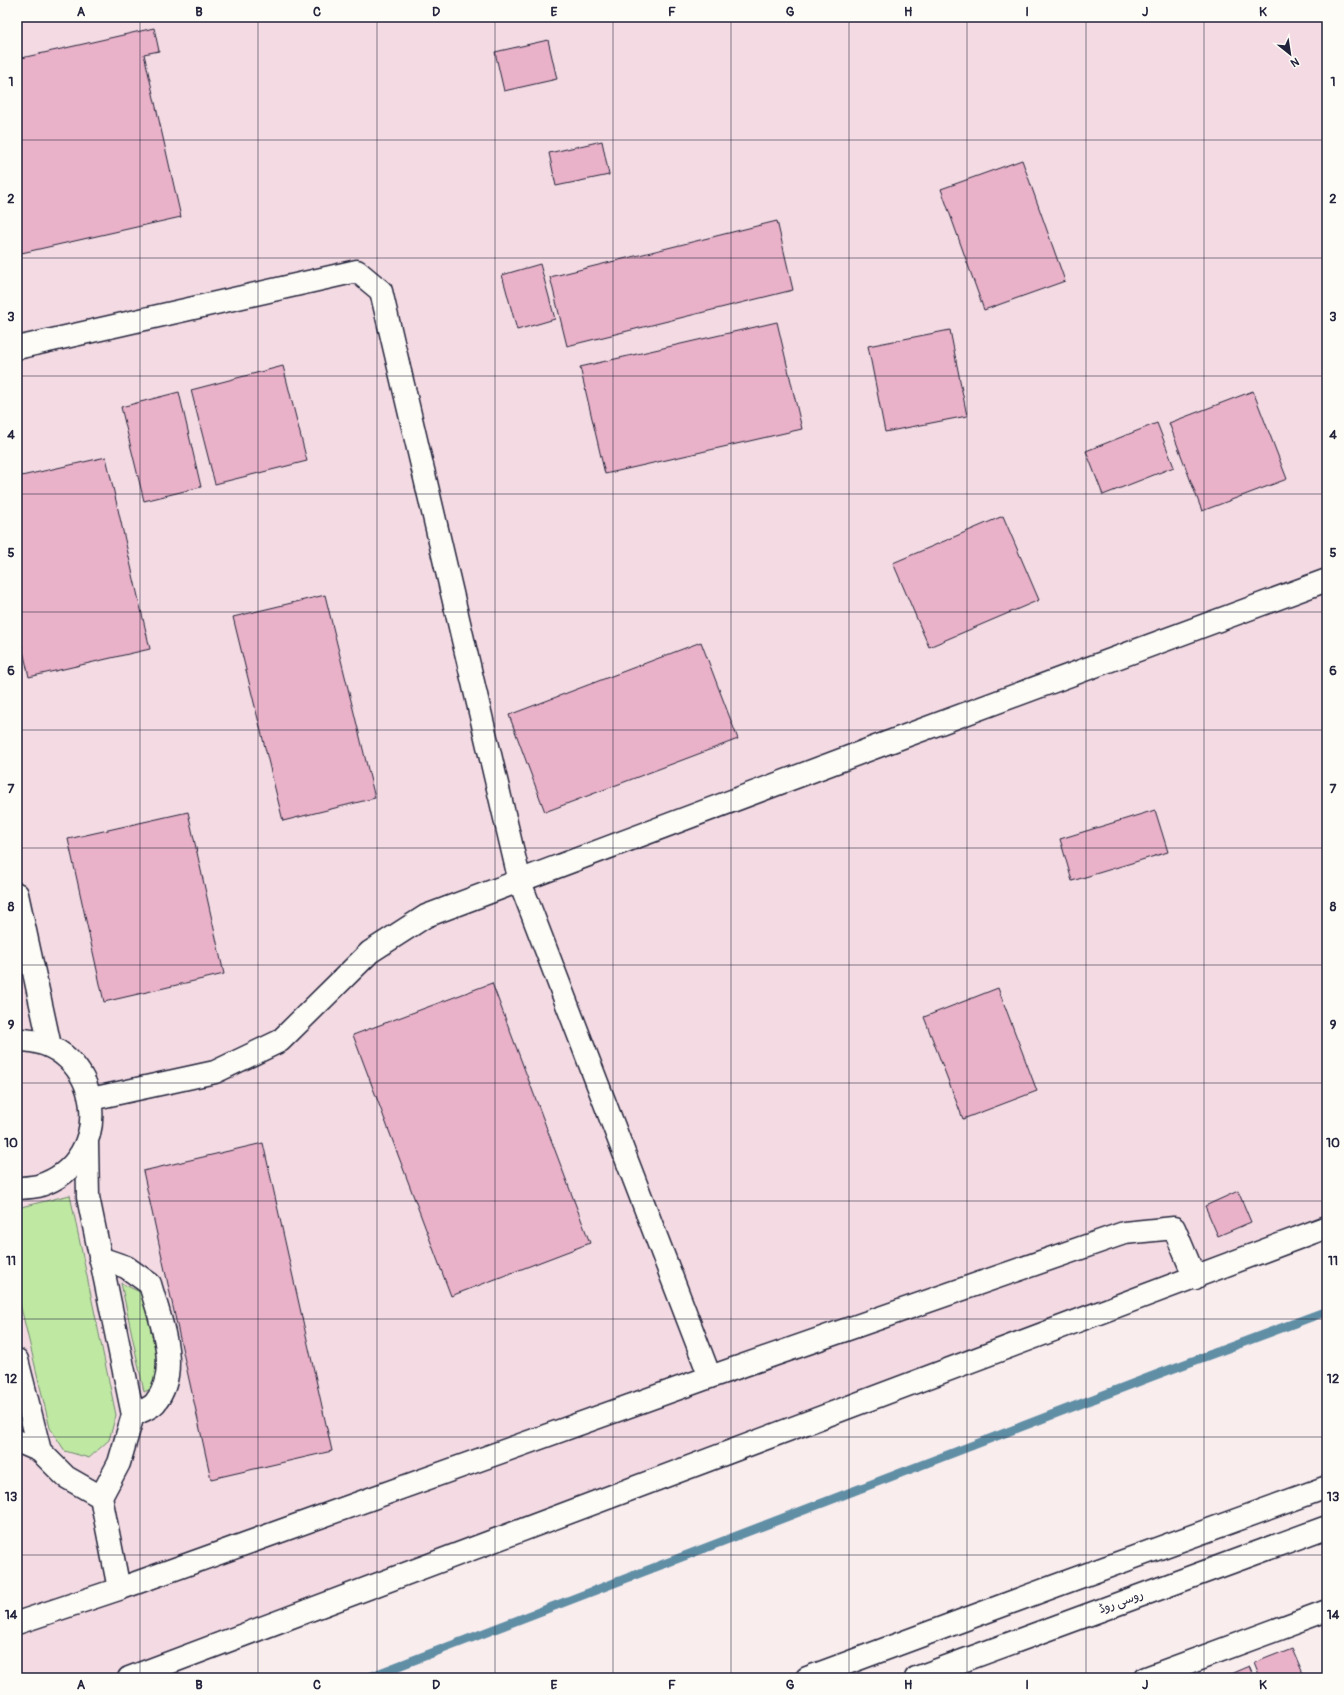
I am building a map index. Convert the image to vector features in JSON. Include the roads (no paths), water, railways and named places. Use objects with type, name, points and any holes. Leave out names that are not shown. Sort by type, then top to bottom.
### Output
[{"type":"main road","points":[[17,348],[357,271],[382,291],[520,882],[710,1377]]},
{"type":"main road","points":[[91,1099],[215,1072],[280,1041],[370,952],[426,916],[520,882],[888,742],[1327,580]]},
{"type":"main road","points":[[17,894],[50,1046]]},
{"type":"main road","points":[[17,1040],[29,1040],[50,1046],[69,1059],[83,1077],[91,1099],[92,1121],[87,1143],[88,1198],[133,1415],[120,1463],[101,1497],[119,1589]]},
{"type":"main road","points":[[17,1188],[38,1186],[58,1176],[75,1161],[87,1143]]},
{"type":"main road","points":[[129,1678],[1195,1278],[1327,1227]]},
{"type":"main road","points":[[17,1623],[119,1589],[710,1377],[1124,1233],[1174,1228],[1195,1278]]},
{"type":"main road","points":[[100,1258],[126,1267],[150,1284],[169,1356],[167,1380],[154,1404],[133,1415]]},
{"type":"main road","points":[[17,1360],[40,1451]]},
{"type":"main road","points":[[17,1441],[40,1451],[66,1477],[101,1497]]},
{"type":"main road","points":[[807,1678],[1327,1487]]},
{"type":"main road","name":"روسی روڈ","points":[[916,1678],[1327,1527]]},
{"type":"main road","points":[[1146,1678],[1327,1611]]},
{"type":"waterway","points":[[367,1678],[1153,1376],[1327,1311]]}]
